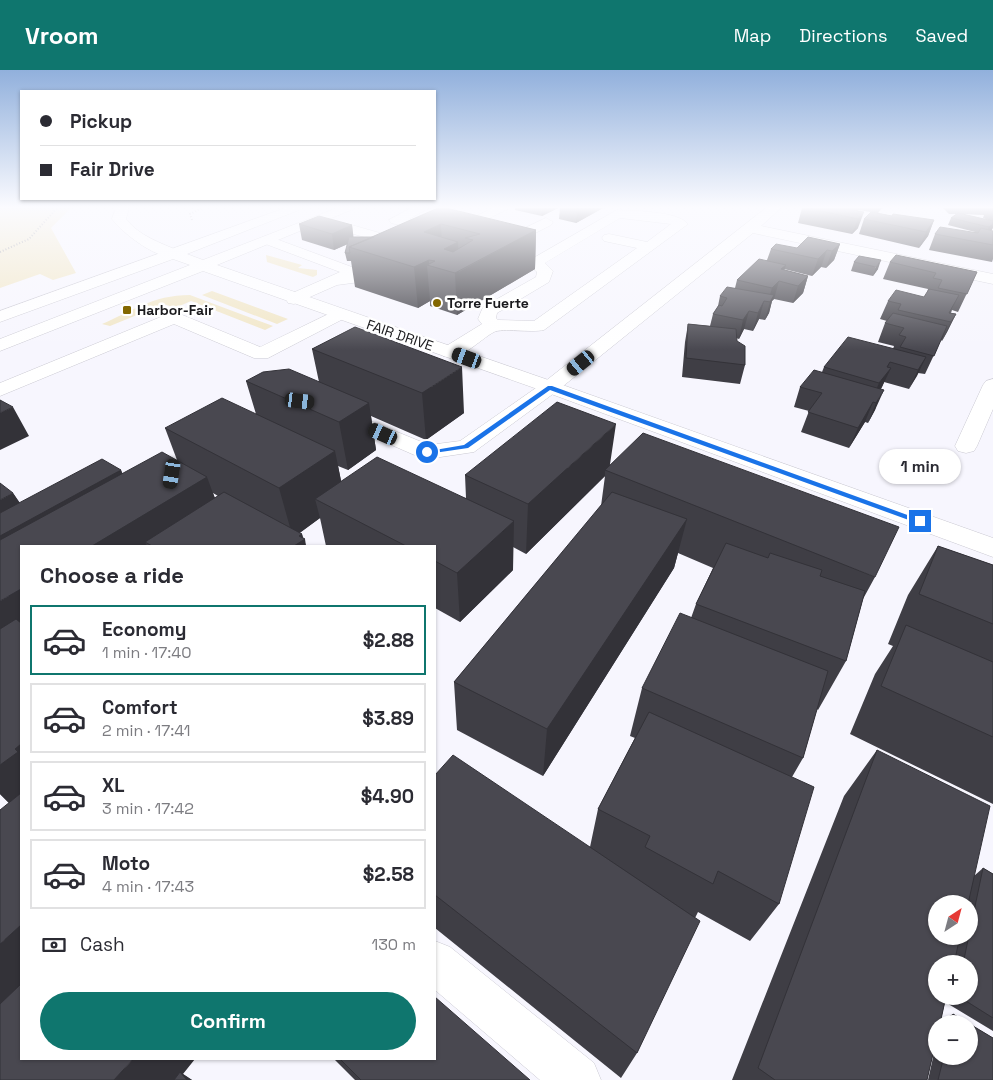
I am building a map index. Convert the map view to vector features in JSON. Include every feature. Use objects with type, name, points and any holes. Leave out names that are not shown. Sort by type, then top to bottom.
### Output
[{"type":"main road","points":[[0,318],[171,255]]},
{"type":"main road","name":"FAIR DRIVE","points":[[177,255],[202,266],[450,352],[993,548]]},
{"type":"main road","points":[[0,346],[230,255]]},
{"type":"main road","points":[[309,255],[354,272]]},
{"type":"main road","points":[[294,299],[390,255]]},
{"type":"main road","points":[[334,281],[354,279],[403,255]]},
{"type":"main road","points":[[543,280],[545,270],[536,263],[549,255]]},
{"type":"main road","points":[[450,352],[493,325],[538,326],[638,255]]},
{"type":"main road","points":[[321,407],[427,452],[466,447],[550,388],[717,255]]},
{"type":"main road","points":[[880,255],[993,279]]},
{"type":"main road","points":[[493,325],[487,319],[489,312],[559,269]]},
{"type":"main road","points":[[0,390],[174,318],[261,354],[339,314]]},
{"type":"main road","points":[[966,446],[993,385]]},
{"type":"main road","points":[[436,963],[577,1080]]},
{"type":"shaded area","points":[[0,255],[66,255],[76,273],[53,280],[40,274],[0,288]]},
{"type":"shaded area","points":[[266,255],[302,265],[298,268],[317,270],[317,275],[313,277],[267,262]]},
{"type":"shaded area","points":[[212,291],[288,319],[277,324],[202,295]]},
{"type":"shaded area","points":[[190,295],[273,326],[265,330],[191,301],[175,308],[164,304],[110,326],[102,324],[153,301]]},
{"type":"building","points":[[375,255],[489,255],[455,273],[427,265],[435,261],[429,260],[414,267]]},
{"type":"building","points":[[800,255],[822,255],[818,259]]},
{"type":"building","points":[[897,255],[977,272],[967,294],[938,288],[942,280],[933,278],[936,273],[890,262]]},
{"type":"building","points":[[859,256],[881,260],[876,267],[854,262]]},
{"type":"building","points":[[759,259],[786,265],[781,269],[808,276],[798,286],[779,281],[772,288],[737,280]]},
{"type":"building","points":[[727,287],[774,295],[770,302],[764,301],[758,313],[749,311],[743,320],[713,314],[719,305],[722,306],[727,298],[720,296]]},
{"type":"building","points":[[929,289],[959,295],[949,313],[956,314],[951,322],[898,310],[901,304],[888,301],[896,290],[924,297]]},
{"type":"building","points":[[893,313],[947,326],[934,356],[900,347],[906,337],[899,335],[904,328],[885,323]]},
{"type":"building","points":[[688,324],[736,329],[737,341],[745,346],[745,365],[686,358]]},
{"type":"building","points":[[355,327],[462,367],[422,393],[312,349]]},
{"type":"building","points":[[848,337],[926,357],[918,370],[890,362],[887,367],[891,368],[879,383],[824,367]]},
{"type":"building","points":[[289,369],[369,403],[339,422],[246,381],[263,372]]},
{"type":"building","points":[[814,370],[884,390],[876,403],[873,402],[858,428],[808,412],[822,393],[800,387]]},
{"type":"building","points":[[222,398],[335,451],[279,488],[165,428]]},
{"type":"building","points":[[0,400],[13,407],[0,413]]},
{"type":"building","points":[[557,402],[616,424],[528,504],[465,475]]},
{"type":"building","points":[[643,433],[899,527],[875,577],[605,470]]},
{"type":"building","points":[[162,452],[207,477],[94,545],[20,545],[20,590],[0,601],[0,540]]},
{"type":"building","points":[[377,457],[514,521],[457,573],[436,562],[436,545],[404,545],[315,499]]},
{"type":"building","points":[[102,459],[121,470],[0,536],[0,513]]},
{"type":"building","points":[[0,483],[13,493],[0,500]]},
{"type":"building","points":[[224,492],[302,534],[299,536],[305,539],[296,545],[150,545],[145,542]]},
{"type":"building","points":[[612,492],[687,519],[547,729],[454,682]]},
{"type":"building","points":[[726,543],[768,558],[770,553],[822,570],[820,576],[865,591],[846,661],[696,604]]},
{"type":"building","points":[[938,546],[993,565],[993,624],[919,594]]},
{"type":"building","points":[[680,613],[828,671],[803,758],[642,688]]},
{"type":"building","points":[[16,619],[20,622],[20,745],[15,749],[18,752],[0,765],[0,629]]},
{"type":"building","points":[[906,625],[993,662],[993,737],[881,686]]},
{"type":"building","points":[[649,712],[814,787],[779,904],[718,871],[713,884],[645,847],[650,836],[598,809]]},
{"type":"building","points":[[877,750],[990,806],[970,895],[928,895],[928,945],[958,945],[956,955],[928,955],[928,1005],[944,1005],[942,1015],[928,1015],[928,1065],[930,1065],[927,1080],[775,1080],[758,1068]]},
{"type":"building","points":[[453,755],[700,921],[637,1053],[436,896],[436,774]]},
{"type":"building","points":[[20,794],[20,926],[0,944],[0,810]]},
{"type":"building","points":[[983,868],[993,874],[993,1018],[972,1005],[978,1005],[978,955],[965,955],[967,945],[978,945],[977,895]]},
{"type":"building","points":[[20,985],[20,1060],[132,1060],[114,1080],[0,1080],[0,1004]]},
{"type":"building","points":[[436,998],[530,1080],[361,1080],[341,1060],[436,1060]]},
{"type":"building","points":[[978,1029],[993,1038],[993,1080],[938,1080],[942,1065],[978,1065]]},
{"type":"building","points":[[180,1072],[187,1080],[174,1080]]},
{"type":"place","name":"Torre Fuerte","points":[[437,303]]},
{"type":"place","name":"Harbor-Fair","points":[[127,310]]},
{"type":"route","points":[[427,452],[466,447],[550,388],[920,521]]}]
